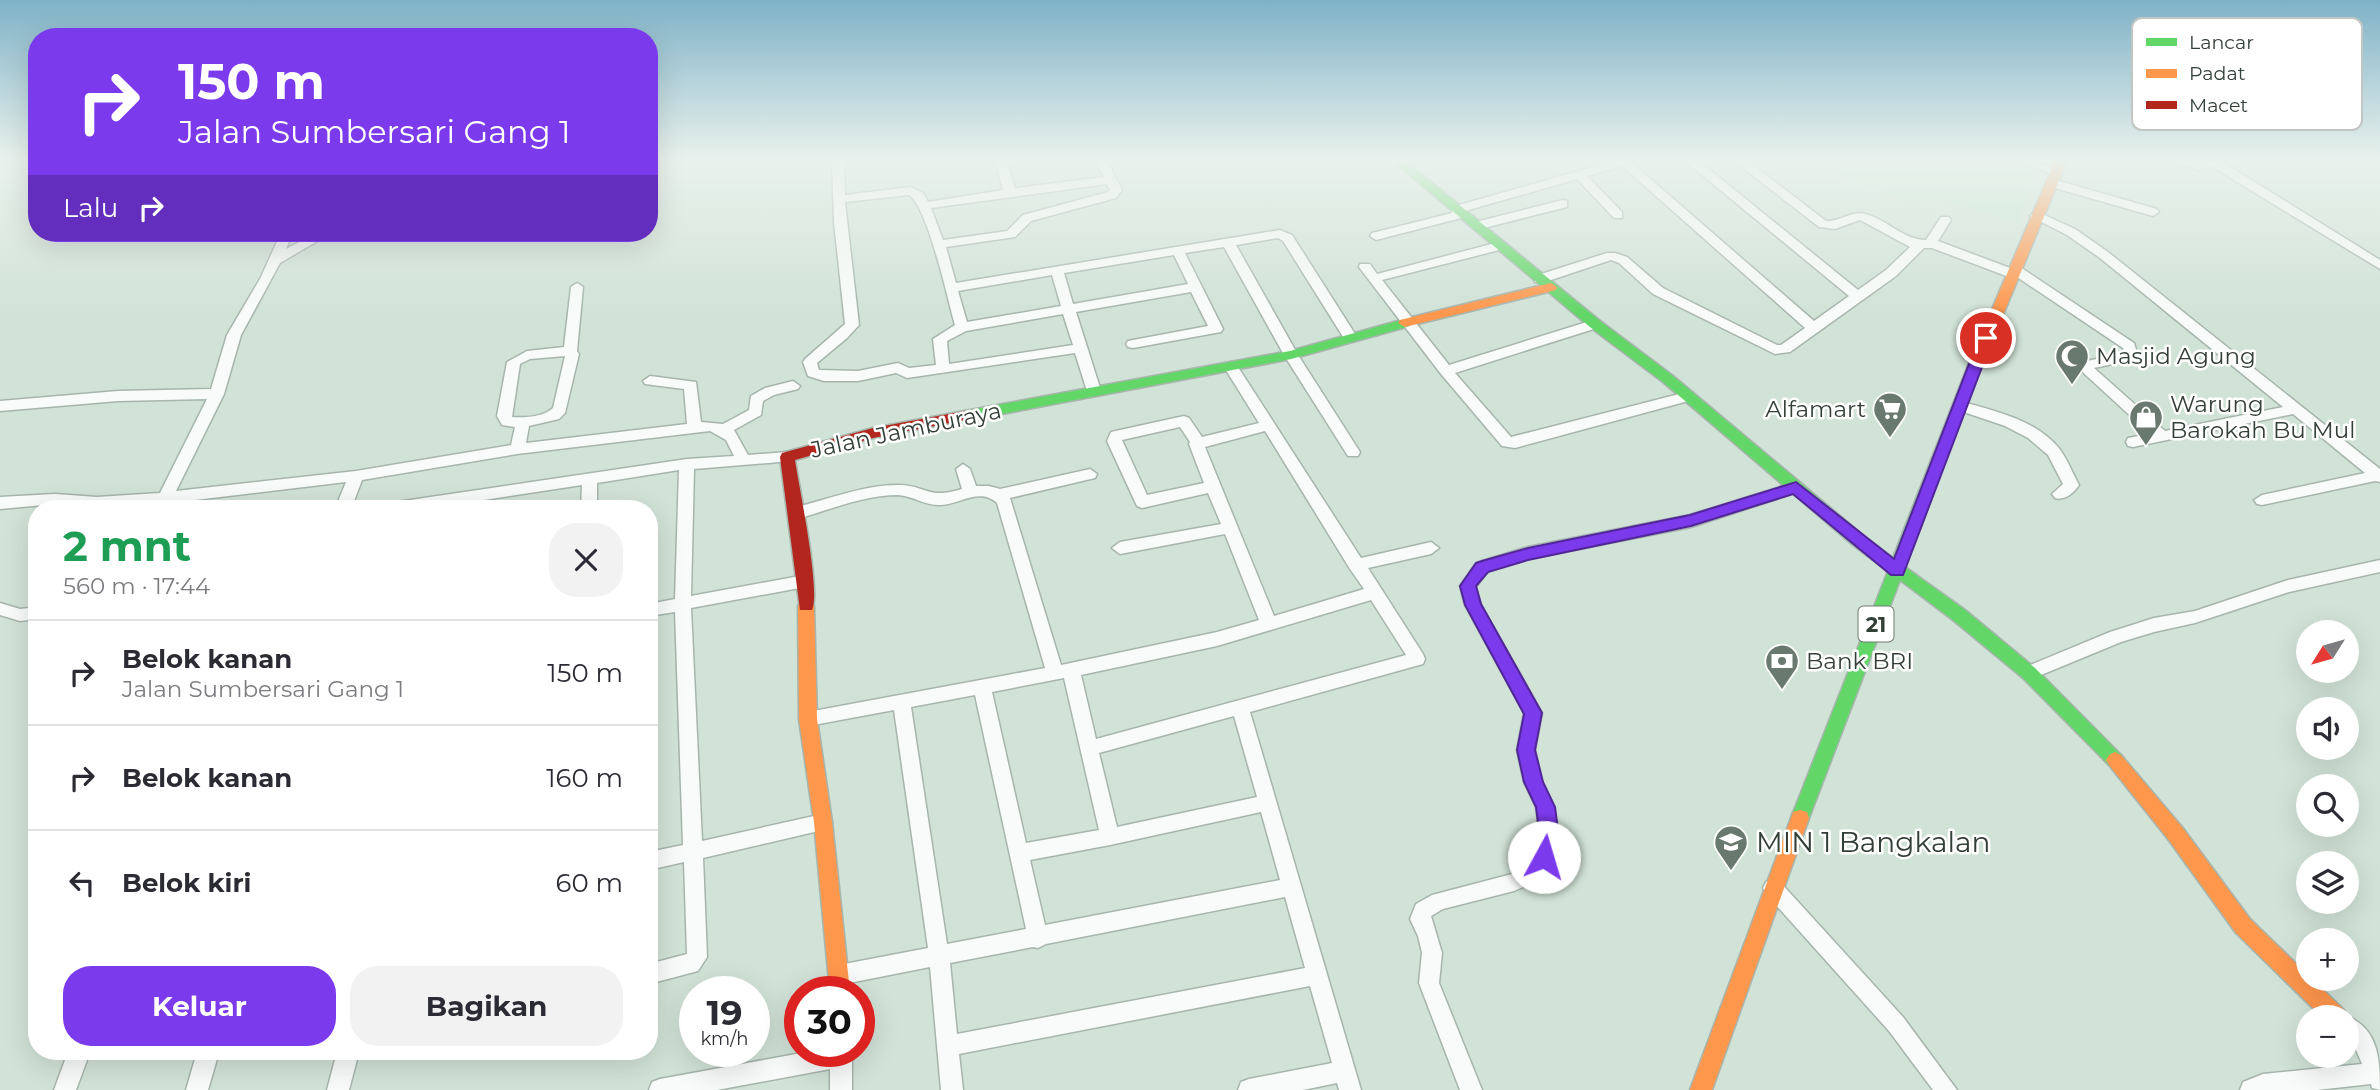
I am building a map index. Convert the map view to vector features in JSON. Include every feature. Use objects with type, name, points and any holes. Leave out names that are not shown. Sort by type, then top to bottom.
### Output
[{"type":"main road","points":[[1458,212],[1688,397],[1897,571],[1959,615],[2029,673],[2104,747],[2142,791],[2243,926],[2325,1005]]},
{"type":"main road","name":"21","points":[[1701,1090],[1773,888],[1959,406],[2038,212]]},
{"type":"main road","name":"Jalan Jamburaya","points":[[838,976],[823,822],[808,719],[805,582],[787,457],[873,433],[1291,355],[1545,283]]},
{"type":"street","points":[[841,212],[852,325],[810,362],[813,373],[824,376],[858,376],[898,368],[907,373],[1081,348]]},
{"type":"street","points":[[926,212],[939,244],[962,327]]},
{"type":"street","points":[[939,244],[1011,234],[1027,218],[1050,212]]},
{"type":"street","points":[[1376,236],[1458,212]]},
{"type":"street","points":[[1475,226],[1532,212]]},
{"type":"street","points":[[1615,212],[1618,215]]},
{"type":"street","points":[[1682,212],[1813,328]]},
{"type":"street","points":[[1753,212],[1858,297]]},
{"type":"street","points":[[1807,212],[1823,224],[1835,225],[1860,216],[1912,244],[1925,244],[2014,272],[2123,340],[2129,346],[2131,356],[2083,366],[2162,436]]},
{"type":"street","points":[[2294,212],[2380,265]]},
{"type":"street","points":[[2036,216],[2071,232],[2104,255],[2379,476]]},
{"type":"street","points":[[1545,283],[1611,256],[1617,257],[1658,291],[1775,349],[1785,349],[1891,273],[1925,244],[1945,220]]},
{"type":"street","points":[[950,288],[1228,242],[1286,235],[1350,337]]},
{"type":"street","points":[[163,500],[216,394],[234,335],[283,242]]},
{"type":"street","points":[[274,261],[309,242]]},
{"type":"street","points":[[1228,242],[1291,355],[1353,452]]},
{"type":"street","points":[[1499,246],[1370,272],[1446,371],[1507,442],[1688,397]]},
{"type":"street","points":[[1133,344],[1216,329],[1178,251]]},
{"type":"street","points":[[1057,272],[1094,391]]},
{"type":"street","points":[[570,351],[527,355],[514,362],[504,415],[507,422],[523,423],[554,416],[560,411],[572,354],[570,351],[577,287]]},
{"type":"street","points":[[943,369],[940,339],[962,327],[1196,287]]},
{"type":"street","points":[[1446,371],[1595,324]]},
{"type":"street","points":[[1090,748],[1417,659],[1266,426],[1231,367]]},
{"type":"street","points":[[650,381],[691,385],[694,427]]},
{"type":"street","points":[[183,500],[356,476],[517,449],[694,427],[725,429],[756,412],[756,399],[771,391],[793,386]]},
{"type":"street","points":[[0,406],[118,396],[216,394]]},
{"type":"street","points":[[1959,406],[2009,422],[2038,438],[2053,451],[2071,485],[2060,494]]},
{"type":"street","points":[[2133,442],[2296,409]]},
{"type":"street","points":[[1212,487],[1142,502],[1114,441],[1116,436],[1185,421],[1198,442],[1196,444],[1212,487],[1269,624]]},
{"type":"street","points":[[517,449],[523,423]]},
{"type":"street","points":[[1198,442],[1266,426]]},
{"type":"street","points":[[725,429],[738,446],[742,458]]},
{"type":"street","points":[[452,500],[687,464],[742,458],[787,457]]},
{"type":"street","points":[[658,972],[691,964],[697,957],[683,604],[687,464]]},
{"type":"street","points":[[963,469],[970,492]]},
{"type":"street","points":[[999,495],[1090,474]]},
{"type":"street","points":[[347,500],[356,476]]},
{"type":"street","points":[[2262,500],[2379,476]]},
{"type":"street","points":[[589,500],[590,480]]},
{"type":"street","points":[[1471,1090],[1429,983],[1432,953],[1428,934],[1420,919],[1423,910],[1439,901],[1514,882],[1532,874],[1544,857],[1548,830],[1545,807],[1533,782],[1526,750],[1533,713],[1473,605],[1468,586],[1482,567],[1528,554],[1691,521],[1796,487]]},
{"type":"street","points":[[797,516],[904,491],[942,500],[987,489],[999,495],[1004,501],[1090,748],[1110,837]]},
{"type":"street","points":[[41,500],[66,500]]},
{"type":"street","points":[[0,503],[28,501]]},
{"type":"street","points":[[1120,548],[1229,527]]},
{"type":"street","points":[[1356,565],[1431,548]]},
{"type":"street","points":[[2029,673],[2116,637],[2154,625],[2195,617],[2288,586],[2380,566]]},
{"type":"street","points":[[658,608],[805,582]]},
{"type":"street","points":[[808,719],[1063,672],[1217,639],[1373,593]]},
{"type":"street","points":[[0,608],[20,615],[28,614]]},
{"type":"street","points":[[982,687],[1038,939]]},
{"type":"street","points":[[902,702],[939,956],[952,1090]]},
{"type":"street","points":[[1240,706],[1347,1081],[1249,1090]]},
{"type":"street","points":[[1020,853],[1110,837],[1269,802]]},
{"type":"street","points":[[658,859],[823,822]]},
{"type":"street","points":[[868,976],[939,956],[1038,939],[1291,887]]},
{"type":"street","points":[[1773,888],[1896,1024],[1946,1090]]},
{"type":"street","points":[[948,1046],[1317,975]]},
{"type":"street","points":[[2251,1090],[2263,1085],[2378,1077],[2371,1045]]},
{"type":"street","points":[[65,1090],[76,1060]]},
{"type":"street","points":[[198,1090],[206,1060]]},
{"type":"street","points":[[338,1090],[346,1060]]},
{"type":"street","points":[[660,1090],[719,1085],[790,1067]]},
{"type":"street","points":[[841,1067],[842,1090]]},
{"type":"shaded area","points":[[1982,212],[2022,212],[2018,222]]},
{"type":"traffic: fast","points":[[1460,212],[1595,324],[1668,379],[1859,541],[1959,615],[2029,673],[2115,760]]},
{"type":"traffic: fast","points":[[965,416],[1291,355],[1405,323]]},
{"type":"traffic: fast","points":[[1800,818],[1976,363]]},
{"type":"traffic: slow","points":[[1976,363],[2040,212]]},
{"type":"traffic: slow","points":[[1405,323],[1551,287]]},
{"type":"traffic: slow","points":[[806,606],[808,719],[823,822],[838,976]]},
{"type":"traffic: slow","points":[[2115,760],[2175,833],[2243,926],[2325,1005]]},
{"type":"traffic: slow","points":[[1701,1090],[1800,818]]},
{"type":"traffic: jam","points":[[806,606],[805,581],[787,457],[873,433],[965,416]]},
{"type":"place","name":"Masjid Agung","points":[[2072,386]]},
{"type":"place","name":"Alfamart","points":[[1890,439]]},
{"type":"place","name":"Warung Barokah Bu Mul","points":[[2146,447]]},
{"type":"place","name":"Bank BRI","points":[[1782,691]]},
{"type":"place","name":"MIN 1 Bangkalan","points":[[1731,872]]},
{"type":"route","points":[[1544,857],[1548,830],[1545,807],[1533,782],[1526,750],[1533,713],[1473,605],[1468,586],[1482,567],[1528,554],[1691,521],[1796,487],[1897,571],[1986,338]]}]
